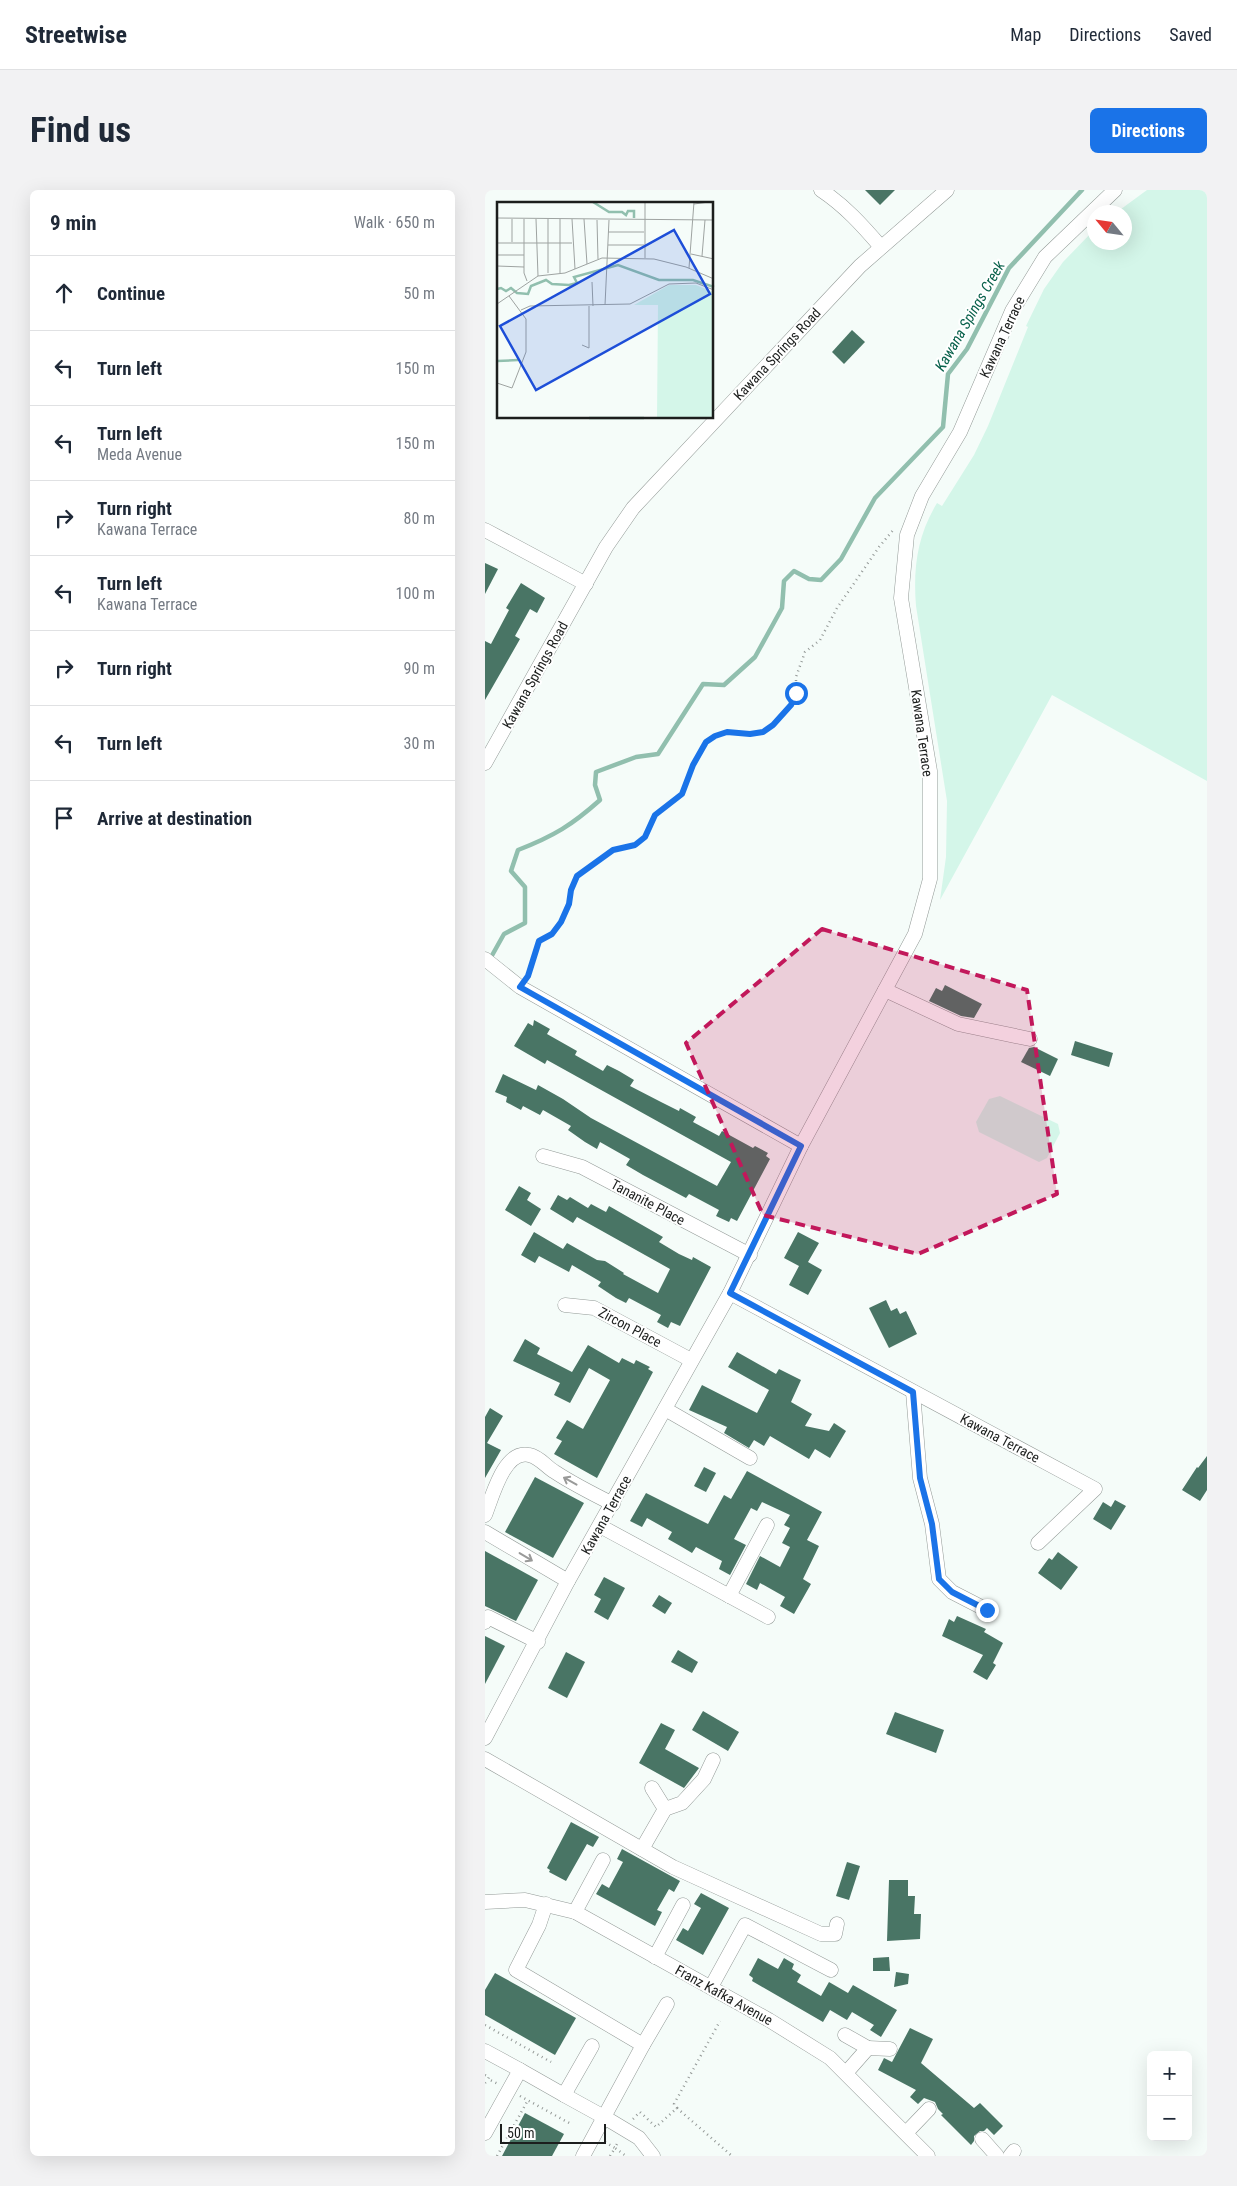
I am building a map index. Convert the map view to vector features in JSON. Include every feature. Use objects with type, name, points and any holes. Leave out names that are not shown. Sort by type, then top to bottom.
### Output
[{"type":"street","points":[[821,190],[837,200],[854,216],[881,248]]},
{"type":"street","name":"Kawana Springs Road","points":[[485,763],[606,547],[633,508],[860,266],[947,190]]},
{"type":"street","name":"Kawana Terrace","points":[[485,1738],[538,1642],[568,1582],[750,1256],[801,1146],[915,934],[930,879],[930,771],[901,598],[907,535],[922,496],[960,432],[1012,311],[1045,256],[1115,190]]},
{"type":"street","points":[[485,530],[586,584]]},
{"type":"street","points":[[485,958],[520,987],[801,1146]]},
{"type":"street","points":[[885,990],[958,1024],[1030,1039]]},
{"type":"street","name":"Tananite Place","points":[[543,1156],[582,1167],[750,1256]]},
{"type":"street","name":"Kawana Terrace","points":[[730,1293],[1095,1490],[1038,1543]]},
{"type":"street","name":"Zircon Place","points":[[565,1305],[594,1308],[691,1360]]},
{"type":"street","points":[[913,1392],[920,1478],[932,1524],[939,1579],[952,1592],[987,1610]]},
{"type":"street","points":[[665,1409],[750,1458]]},
{"type":"street","points":[[485,1515],[499,1478],[509,1462],[518,1455],[528,1454],[537,1457],[553,1471],[613,1504]]},
{"type":"street","points":[[729,1596],[767,1525]]},
{"type":"street","points":[[600,1526],[768,1617]]},
{"type":"street","points":[[485,1532],[568,1582]]},
{"type":"street","points":[[485,1622],[488,1617],[538,1642]]},
{"type":"street","points":[[485,1759],[673,1867],[821,1934],[835,1934],[837,1924]]},
{"type":"street","points":[[642,1849],[665,1809],[682,1804],[704,1779],[713,1760]]},
{"type":"street","points":[[652,1788],[665,1809]]},
{"type":"street","points":[[575,1912],[603,1860]]},
{"type":"street","name":"Franz Kafka Avenue","points":[[485,1902],[525,1900],[575,1912],[769,2020],[830,2058],[928,2156]]},
{"type":"street","points":[[546,1904],[539,1925],[516,1970],[643,2045]]},
{"type":"street","points":[[655,1957],[683,1905]]},
{"type":"street","points":[[711,1988],[745,1925],[831,1970]]},
{"type":"street","points":[[583,2156],[667,2004]]},
{"type":"street","points":[[845,2035],[868,2048],[890,2049]]},
{"type":"street","points":[[564,2095],[592,2046]]},
{"type":"street","points":[[846,2073],[868,2048]]},
{"type":"street","points":[[485,2051],[639,2138],[653,2156]]},
{"type":"street","points":[[485,2133],[520,2070]]},
{"type":"street","points":[[906,2133],[929,2110]]},
{"type":"street","points":[[982,2139],[997,2156]]},
{"type":"path","points":[[520,987],[531,970],[539,941],[552,934],[561,922],[569,904],[571,890],[577,876],[613,850],[635,845],[645,837],[655,815],[682,794],[693,765],[706,742],[715,736],[727,732],[750,734],[763,732],[773,725],[791,705],[796,693],[796,677],[805,652],[820,640],[829,621],[873,554],[899,523]]},
{"type":"path","points":[[720,2021],[674,2104],[732,2156]]},
{"type":"path","points":[[485,2025],[551,2062]]},
{"type":"path","points":[[485,2075],[489,2077],[488,2079],[500,2085]]},
{"type":"path","points":[[485,2083],[488,2079]]},
{"type":"path","points":[[517,2094],[571,2124]]},
{"type":"path","points":[[497,2156],[528,2100]]},
{"type":"path","points":[[632,2120],[640,2112],[656,2127],[677,2108]]},
{"type":"path","points":[[610,2156],[621,2136]]},
{"type":"path","points":[[604,2142],[626,2156]]},
{"type":"highlighted area","points":[[822,929],[1027,990],[1057,1194],[918,1254],[763,1215],[686,1043]]},
{"type":"green space","points":[[1147,190],[1207,190],[1207,781],[1052,695],[940,900],[946,857],[947,801],[916,606],[915,579],[921,540],[930,515],[937,503],[942,506],[974,455],[988,426],[1028,327],[1026,326],[1044,289],[1063,262],[1087,237],[1087,250],[1132,250],[1132,205],[1127,205]]},
{"type":"green space","points":[[1000,1096],[1058,1124],[1060,1133],[1047,1158],[1039,1162],[979,1132],[976,1122],[989,1099]]},
{"type":"building","points":[[865,190],[895,190],[880,205]]},
{"type":"building","points":[[852,330],[865,342],[844,364],[832,352]]},
{"type":"building","points":[[485,563],[498,569],[485,594]]},
{"type":"building","points":[[521,583],[545,598],[537,613],[530,609],[515,636],[520,639],[485,700],[485,641],[491,644],[509,610],[506,608]]},
{"type":"building","points":[[945,985],[982,1004],[974,1018],[961,1016],[929,1001],[936,988],[942,991]]},
{"type":"building","points":[[534,1020],[550,1029],[547,1034],[577,1051],[575,1055],[603,1071],[607,1065],[634,1080],[630,1086],[679,1111],[680,1108],[696,1117],[693,1122],[719,1136],[722,1131],[753,1148],[755,1146],[768,1153],[766,1156],[770,1159],[737,1221],[731,1218],[729,1222],[716,1216],[719,1210],[689,1194],[686,1198],[643,1175],[626,1165],[630,1159],[600,1142],[597,1149],[568,1130],[571,1126],[543,1110],[540,1115],[523,1106],[521,1110],[506,1102],[507,1097],[495,1092],[503,1074],[536,1090],[538,1085],[591,1118],[717,1186],[731,1162],[547,1060],[545,1064],[514,1046],[528,1023],[533,1026]]},
{"type":"building","points":[[1075,1041],[1113,1053],[1109,1067],[1071,1055]]},
{"type":"building","points":[[1034,1047],[1058,1059],[1050,1076],[1021,1062],[1029,1048]]},
{"type":"building","points":[[519,1186],[531,1193],[527,1200],[541,1209],[531,1226],[505,1210]]},
{"type":"building","points":[[558,1195],[567,1200],[570,1197],[588,1208],[591,1204],[606,1212],[609,1206],[663,1237],[659,1242],[679,1254],[692,1260],[693,1257],[711,1267],[680,1326],[671,1322],[668,1328],[657,1322],[661,1315],[629,1298],[626,1303],[616,1298],[598,1286],[601,1282],[572,1265],[569,1272],[539,1256],[535,1263],[521,1255],[534,1232],[563,1249],[567,1243],[597,1260],[605,1261],[623,1274],[658,1293],[670,1269],[577,1217],[573,1223],[550,1209]]},
{"type":"building","points":[[798,1232],[819,1243],[808,1262],[822,1270],[808,1295],[789,1285],[799,1266],[784,1258]]},
{"type":"building","points":[[886,1300],[891,1311],[897,1308],[900,1314],[906,1311],[917,1334],[889,1348],[869,1308]]},
{"type":"building","points":[[525,1339],[540,1348],[537,1354],[572,1372],[588,1345],[619,1363],[622,1358],[634,1364],[636,1360],[650,1367],[648,1369],[653,1372],[597,1478],[554,1454],[562,1441],[556,1438],[567,1420],[583,1429],[610,1380],[589,1368],[570,1403],[554,1395],[560,1383],[513,1361]]},
{"type":"building","points":[[737,1352],[776,1374],[779,1369],[801,1380],[791,1402],[812,1414],[805,1426],[829,1431],[834,1423],[846,1431],[830,1458],[815,1449],[809,1459],[770,1436],[764,1446],[754,1440],[749,1448],[724,1433],[727,1427],[689,1410],[702,1385],[757,1413],[769,1390],[728,1367]]},
{"type":"building","points":[[490,1408],[503,1416],[487,1443],[501,1450],[485,1478],[485,1417]]},
{"type":"building","points":[[1207,1456],[1207,1490],[1200,1501],[1182,1490],[1197,1467]]},
{"type":"building","points":[[704,1467],[716,1473],[706,1492],[694,1486]]},
{"type":"building","points":[[747,1471],[822,1512],[807,1540],[819,1546],[803,1579],[811,1584],[794,1614],[780,1606],[785,1597],[760,1583],[757,1590],[746,1584],[760,1556],[780,1567],[790,1547],[782,1543],[790,1528],[784,1525],[790,1515],[762,1502],[757,1511],[751,1508],[734,1539],[746,1545],[730,1575],[719,1569],[722,1561],[696,1547],[692,1553],[668,1539],[672,1532],[647,1518],[642,1527],[630,1521],[646,1493],[708,1524],[724,1495],[731,1499]]},
{"type":"building","points":[[535,1477],[584,1503],[553,1558],[505,1532]]},
{"type":"building","points":[[1115,1500],[1126,1506],[1111,1530],[1093,1519],[1103,1502],[1111,1507]]},
{"type":"building","points":[[485,1551],[538,1580],[516,1621],[485,1606]]},
{"type":"building","points":[[1058,1552],[1078,1567],[1061,1590],[1038,1573],[1049,1558],[1052,1560]]},
{"type":"building","points":[[604,1577],[625,1588],[608,1620],[594,1612],[601,1599],[594,1595]]},
{"type":"building","points":[[659,1595],[672,1603],[665,1614],[652,1606]]},
{"type":"building","points":[[957,1616],[986,1629],[984,1632],[1003,1643],[993,1663],[996,1665],[987,1680],[973,1672],[983,1655],[942,1636],[949,1619],[954,1622]]},
{"type":"building","points":[[485,1636],[505,1646],[485,1684]]},
{"type":"building","points":[[678,1650],[698,1662],[692,1673],[671,1662]]},
{"type":"building","points":[[566,1652],[585,1662],[567,1698],[548,1688]]},
{"type":"building","points":[[703,1711],[739,1732],[728,1751],[692,1730]]},
{"type":"building","points":[[895,1712],[944,1730],[936,1753],[886,1734]]},
{"type":"building","points":[[661,1723],[675,1730],[665,1749],[699,1768],[684,1788],[639,1763]]},
{"type":"building","points":[[571,1822],[599,1837],[593,1847],[587,1844],[566,1881],[549,1872],[550,1870],[547,1868]]},
{"type":"building","points":[[622,1849],[680,1881],[674,1892],[669,1889],[657,1910],[662,1912],[655,1926],[596,1894],[602,1884],[609,1888],[623,1862],[617,1859]]},
{"type":"building","points":[[847,1862],[860,1866],[849,1900],[836,1896]]},
{"type":"building","points":[[889,1880],[908,1880],[908,1896],[915,1896],[914,1914],[921,1914],[920,1939],[887,1941]]},
{"type":"building","points":[[701,1893],[729,1908],[703,1955],[676,1940],[683,1928],[688,1931],[701,1908],[694,1904]]},
{"type":"building","points":[[889,1957],[890,1971],[873,1971],[873,1958]]},
{"type":"building","points":[[758,1958],[778,1969],[784,1958],[794,1964],[792,1969],[801,1975],[797,1982],[821,1996],[829,1982],[848,1993],[853,1985],[897,2010],[881,2037],[870,2030],[874,2025],[852,2012],[847,2020],[830,2010],[823,2022],[752,1981],[753,1978],[749,1975]]},
{"type":"building","points":[[896,1972],[909,1974],[908,1984],[894,1987]]},
{"type":"building","points":[[495,1973],[576,2018],[555,2055],[485,2015],[485,1990]]},
{"type":"building","points":[[910,2028],[933,2039],[921,2063],[974,2108],[980,2103],[1003,2126],[994,2135],[987,2128],[984,2131],[980,2131],[974,2136],[974,2141],[971,2145],[941,2115],[943,2114],[935,2102],[924,2098],[918,2104],[910,2097],[916,2090],[878,2070],[884,2058],[892,2062]]},
{"type":"building","points":[[525,2113],[564,2134],[552,2156],[502,2156]]},
{"type":"waterway","name":"Kawana Spings Creek","points":[[490,959],[504,934],[525,923],[525,887],[511,871],[518,850],[562,829],[600,800],[595,785],[596,772],[636,757],[658,754],[703,684],[724,685],[755,657],[782,608],[784,581],[794,571],[809,579],[821,580],[841,559],[875,498],[943,427],[948,374],[967,349],[1009,268],[1082,190]]},
{"type":"route","points":[[796,693],[791,705],[773,725],[763,732],[750,734],[727,732],[715,736],[706,742],[693,765],[682,794],[673,803],[655,815],[645,837],[635,845],[613,850],[577,876],[571,890],[569,904],[561,922],[552,934],[545,936],[539,941],[533,964],[528,976],[520,987],[801,1146],[750,1256],[730,1293],[913,1392],[920,1478],[932,1524],[939,1579],[952,1592],[987,1610]]}]
